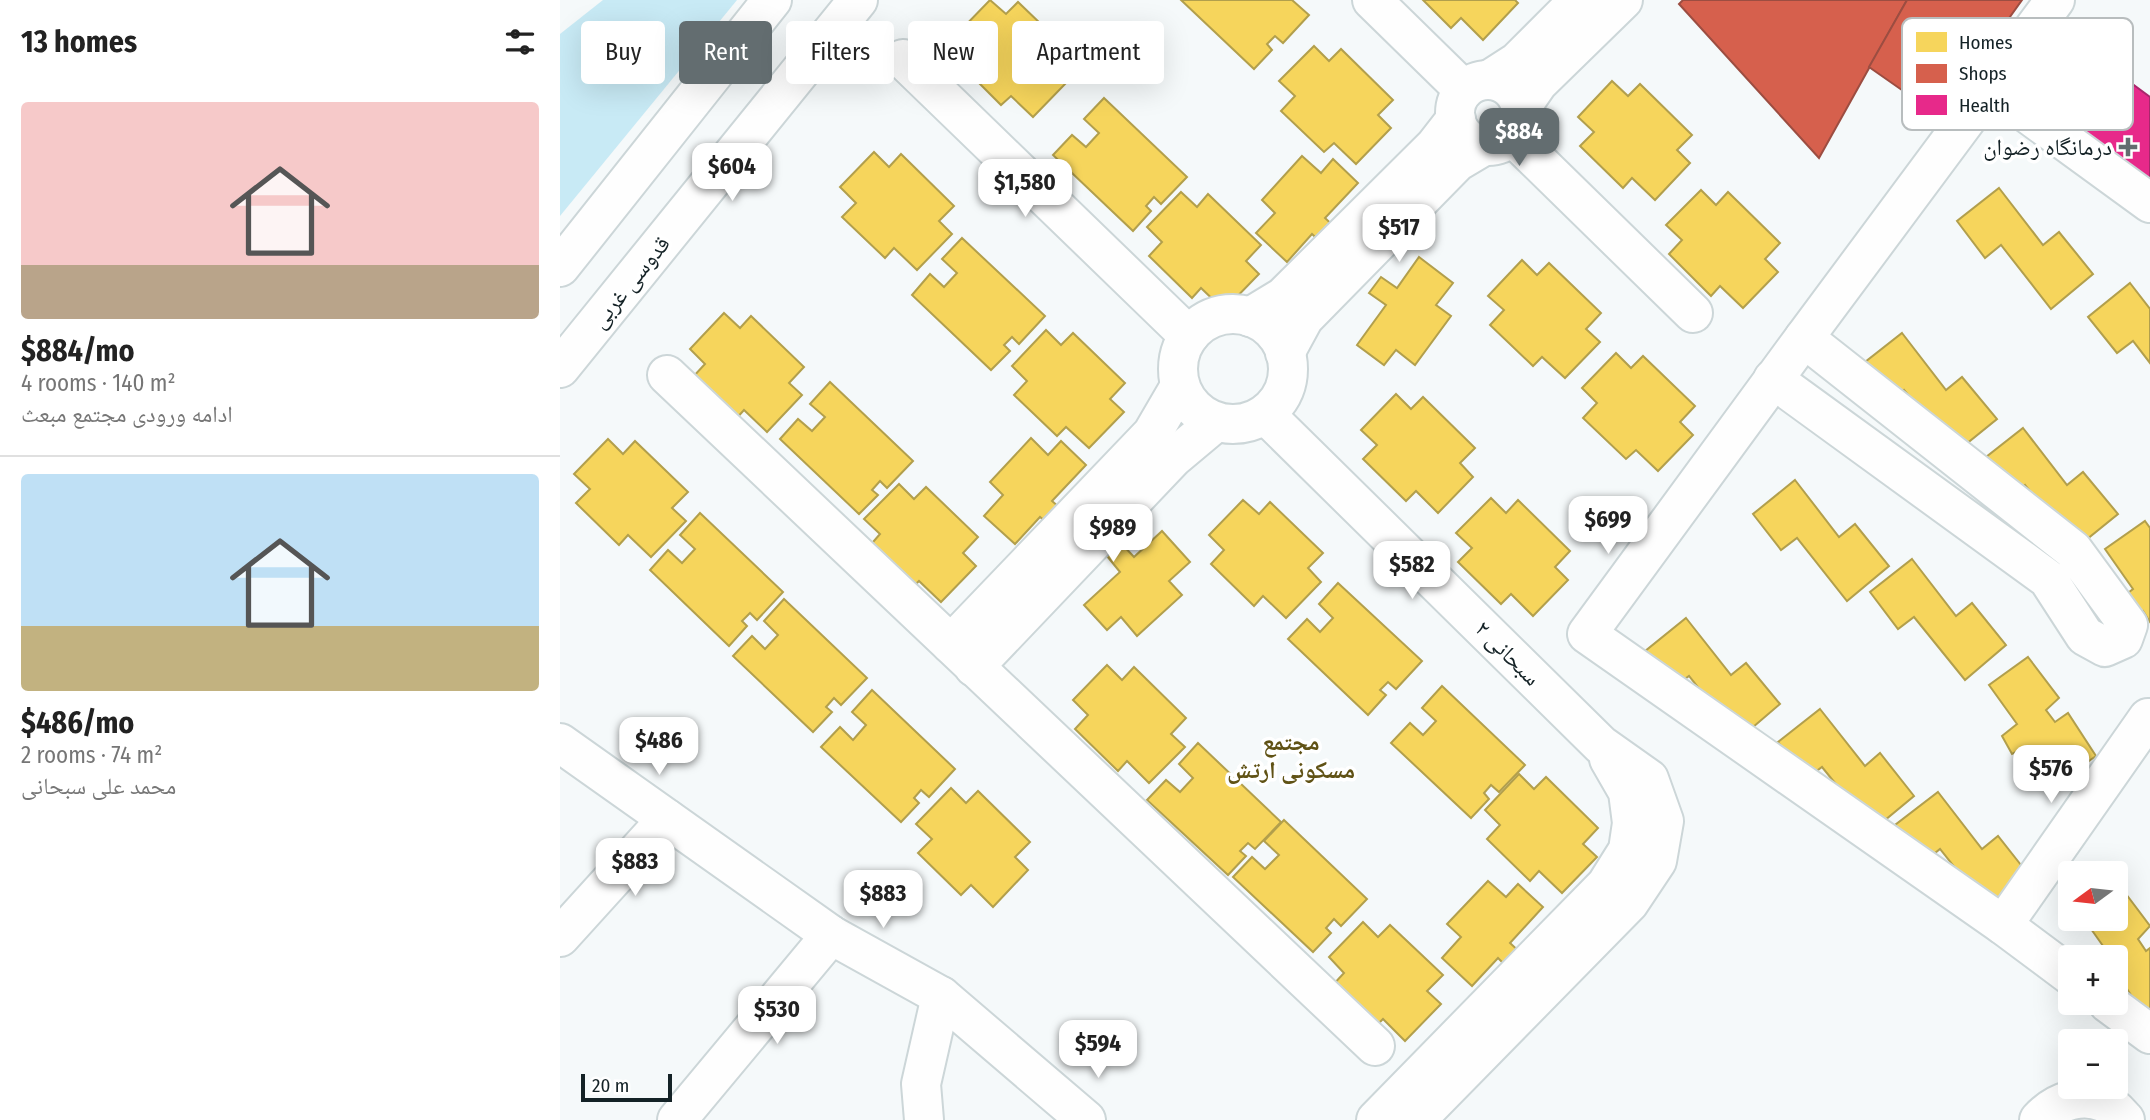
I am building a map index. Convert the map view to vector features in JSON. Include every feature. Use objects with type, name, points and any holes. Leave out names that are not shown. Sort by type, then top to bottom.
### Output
[{"type":"street","points":[[560,267],[772,0]]},
{"type":"street","name":"قدوسی غربی","points":[[560,368],[858,0]]},
{"type":"street","points":[[1372,0],[1470,97]]},
{"type":"street","points":[[1250,317],[1283,297],[1435,146],[1470,97],[1517,62],[1579,0]]},
{"type":"street","points":[[1285,353],[1304,318],[1457,162],[1505,130],[1538,83],[1623,0]]},
{"type":"street","points":[[2042,18],[2055,0]]},
{"type":"street","points":[[903,59],[1189,337]]},
{"type":"street","points":[[1470,97],[1506,85],[1513,91],[1505,130]]},
{"type":"street","points":[[1470,97],[1459,129],[1465,137],[1505,130]]},
{"type":"street","points":[[1505,130],[1693,313]]},
{"type":"street","points":[[1960,130],[1773,379],[1587,634],[2058,966]]},
{"type":"street","points":[[2051,130],[2150,203]]},
{"type":"street","points":[[1233,314],[1250,317],[1266,325],[1278,337],[1288,370],[1285,387],[1278,402],[1265,414],[1250,422],[1233,425],[1216,422],[1200,414],[1188,402],[1180,386],[1178,369],[1181,352],[1189,337],[1201,324],[1216,317],[1233,314]]},
{"type":"street","points":[[1773,379],[2048,579],[2085,636],[2105,647],[2123,639],[2129,625],[2073,550],[1804,338]]},
{"type":"street","points":[[667,375],[1374,1046]]},
{"type":"street","points":[[962,656],[1152,434],[1180,386]]},
{"type":"street","name":"سبحانی ۲","points":[[1265,414],[1601,745],[1649,779],[1664,821],[1657,862],[1629,903],[1574,938]]},
{"type":"street","points":[[962,656],[1173,458],[1216,422]]},
{"type":"street","points":[[560,717],[610,758],[617,782]]},
{"type":"street","points":[[2003,925],[2148,718]]},
{"type":"street","points":[[560,743],[831,934],[941,996],[1086,1120]]},
{"type":"street","points":[[560,937],[667,819]]},
{"type":"street","points":[[677,1120],[831,934]]},
{"type":"street","points":[[1376,1120],[1574,938]]},
{"type":"street","points":[[1416,1120],[1574,938]]},
{"type":"street","points":[[924,1120],[921,1084],[941,996]]},
{"type":"street","points":[[2124,1015],[2150,1034]]},
{"type":"street","points":[[1058,1094],[1113,1120]]},
{"type":"street","points":[[2039,1120],[2048,1110],[2072,1099],[2090,1097],[2110,1105],[2125,1120]]},
{"type":"shaded area","points":[[603,0],[737,0],[720,21],[679,21],[679,71],[560,216],[560,34]]},
{"type":"building: Homes","points":[[990,0],[1006,14],[1018,2],[1038,21],[1012,21],[1012,84],[1065,84],[1033,117],[1011,96],[1001,105],[980,84],[998,84],[998,21],[970,21]]},
{"type":"building: Homes","points":[[1181,0],[1292,0],[1309,15],[1283,43],[1275,36],[1267,44],[1272,50],[1254,69]]},
{"type":"building: Homes","points":[[1423,0],[1515,0],[1518,3],[1483,40],[1461,18],[1451,28]]},
{"type":"building: Homes","points":[[1314,46],[1329,61],[1341,49],[1393,100],[1378,115],[1391,128],[1356,164],[1334,143],[1324,152],[1281,111],[1295,96],[1279,81]]},
{"type":"building: Homes","points":[[1612,81],[1628,96],[1640,84],[1692,135],[1677,150],[1690,163],[1655,200],[1632,178],[1623,188],[1580,146],[1594,132],[1578,117]]},
{"type":"building: Homes","points":[[1104,98],[1187,177],[1161,204],[1154,197],[1146,206],[1151,211],[1133,231],[1053,155],[1072,135],[1086,147],[1099,133],[1084,119]]},
{"type":"building: Homes","points":[[874,152],[889,167],[901,154],[954,206],[939,221],[952,234],[917,270],[894,248],[885,258],[842,217],[856,203],[840,187]]},
{"type":"building: Homes","points":[[1302,156],[1321,173],[1333,159],[1358,183],[1325,218],[1340,232],[1326,247],[1312,234],[1287,262],[1256,233],[1275,213],[1262,200]]},
{"type":"building: Homes","points":[[1999,188],[2043,245],[2059,232],[2093,274],[2051,309],[2001,245],[1985,258],[1957,221]]},
{"type":"building: Homes","points":[[1701,190],[1716,205],[1728,192],[1780,243],[1765,259],[1778,272],[1743,308],[1720,286],[1711,296],[1669,254],[1682,240],[1666,225]]},
{"type":"building: Homes","points":[[1181,192],[1197,207],[1208,194],[1261,245],[1246,261],[1259,274],[1224,310],[1201,288],[1192,298],[1149,256],[1162,242],[1147,227]]},
{"type":"building: Homes","points":[[962,238],[1045,316],[1019,344],[1012,337],[1004,345],[1010,351],[991,370],[912,295],[930,274],[944,287],[957,273],[942,259]]},
{"type":"building: Homes","points":[[1419,257],[1453,283],[1436,305],[1451,316],[1415,365],[1396,350],[1384,365],[1357,345],[1386,305],[1369,293],[1381,277],[1397,288]]},
{"type":"building: Homes","points":[[1522,260],[1537,275],[1549,263],[1601,313],[1586,329],[1600,342],[1565,378],[1542,357],[1533,366],[1490,325],[1504,310],[1488,296]]},
{"type":"building: Homes","points":[[2130,283],[2150,309],[2150,363],[2133,341],[2117,353],[2088,317]]},
{"type":"building: Homes","points":[[724,313],[740,328],[751,316],[804,367],[789,383],[802,395],[767,432],[744,410],[735,420],[692,378],[705,364],[690,349]]},
{"type":"building: Homes","points":[[1046,330],[1061,345],[1073,333],[1125,383],[1110,399],[1124,412],[1089,448],[1066,427],[1057,436],[1014,395],[1027,381],[1012,366]]},
{"type":"building: Homes","points":[[1902,333],[1946,390],[1962,377],[1997,419],[1955,453],[1904,390],[1888,402],[1860,366]]},
{"type":"building: Homes","points":[[1616,353],[1631,368],[1643,356],[1695,406],[1680,422],[1693,435],[1658,471],[1636,450],[1626,459],[1583,418],[1597,403],[1582,388]]},
{"type":"building: Homes","points":[[830,382],[913,461],[887,488],[880,481],[872,490],[878,495],[859,514],[780,439],[798,419],[812,431],[825,417],[810,404]]},
{"type":"building: Homes","points":[[1396,394],[1411,409],[1423,397],[1475,448],[1460,463],[1473,477],[1438,513],[1416,491],[1406,501],[1363,459],[1377,445],[1361,430]]},
{"type":"building: Homes","points":[[2023,428],[2067,485],[2083,472],[2118,514],[2076,548],[2025,485],[2009,498],[1981,461]]},
{"type":"building: Homes","points":[[1031,438],[1048,455],[1061,441],[1086,465],[1052,501],[1068,515],[1054,529],[1040,517],[1015,544],[984,516],[1003,495],[990,482]]},
{"type":"building: Homes","points":[[608,439],[623,454],[635,441],[688,492],[672,508],[686,521],[651,557],[628,535],[619,545],[576,503],[590,489],[574,474]]},
{"type":"building: Homes","points":[[1795,480],[1839,537],[1855,524],[1889,566],[1847,601],[1797,538],[1781,550],[1753,514]]},
{"type":"building: Homes","points":[[899,484],[914,499],[926,487],[978,537],[963,553],[976,566],[941,602],[919,581],[910,590],[867,549],[880,534],[864,519]]},
{"type":"building: Homes","points":[[1491,498],[1506,513],[1518,500],[1570,551],[1555,567],[1568,580],[1533,616],[1511,594],[1501,604],[1458,562],[1472,548],[1456,533]]},
{"type":"building: Homes","points":[[1243,500],[1259,514],[1270,502],[1323,553],[1308,568],[1321,582],[1286,618],[1263,596],[1254,606],[1211,564],[1224,550],[1209,535]]},
{"type":"building: Homes","points":[[700,513],[783,592],[757,620],[750,613],[742,621],[747,626],[729,646],[650,570],[668,550],[682,563],[695,549],[680,535]]},
{"type":"building: Homes","points":[[2145,521],[2150,528],[2150,622],[2143,611],[2128,618],[2119,600],[2133,589],[2105,549]]},
{"type":"building: Homes","points":[[1162,531],[1190,562],[1169,581],[1182,595],[1137,636],[1121,617],[1107,630],[1084,605],[1120,572],[1107,556],[1121,543],[1134,557]]},
{"type":"building: Homes","points":[[1912,559],[1956,616],[1972,603],[2006,645],[1965,680],[1914,617],[1898,629],[1870,592]]},
{"type":"building: Homes","points":[[1338,583],[1422,661],[1396,689],[1388,682],[1380,690],[1386,695],[1368,715],[1288,639],[1307,619],[1320,632],[1333,618],[1319,604]]},
{"type":"building: Homes","points":[[784,599],[867,678],[841,705],[834,698],[826,707],[832,712],[813,732],[733,656],[752,636],[765,649],[778,635],[764,621]]},
{"type":"building: Homes","points":[[1686,618],[1731,675],[1746,663],[1780,704],[1739,739],[1689,676],[1673,688],[1644,652]]},
{"type":"building: Homes","points":[[2028,657],[2059,698],[2046,710],[2055,722],[2068,713],[2096,756],[2053,786],[2026,747],[2012,754],[2002,736],[2017,724],[1989,685]]},
{"type":"building: Homes","points":[[1107,665],[1122,680],[1134,667],[1186,718],[1171,734],[1185,747],[1149,783],[1127,761],[1118,771],[1075,729],[1088,715],[1073,700]]},
{"type":"building: Homes","points":[[1442,686],[1525,765],[1499,792],[1491,785],[1484,793],[1489,799],[1471,818],[1391,743],[1410,723],[1423,735],[1436,721],[1422,708]]},
{"type":"building: Homes","points":[[872,690],[955,769],[929,797],[921,790],[914,798],[919,803],[901,822],[821,747],[840,727],[853,740],[866,725],[852,712]]},
{"type":"building: Homes","points":[[1820,709],[1865,766],[1880,753],[1914,796],[1873,830],[1822,767],[1806,779],[1778,742]]},
{"type":"building: Homes","points":[[1198,743],[1281,822],[1255,849],[1248,843],[1240,851],[1246,856],[1228,875],[1147,800],[1166,780],[1180,792],[1193,778],[1179,764]]},
{"type":"building: Homes","points":[[1519,774],[1534,789],[1546,777],[1598,828],[1583,844],[1597,857],[1562,893],[1539,871],[1530,881],[1487,839],[1500,825],[1485,810]]},
{"type":"building: Homes","points":[[951,788],[966,803],[978,791],[1030,842],[1015,857],[1028,870],[993,907],[971,885],[961,895],[918,853],[932,839],[916,824]]},
{"type":"building: Homes","points":[[1938,792],[1982,849],[1998,836],[2032,879],[1991,913],[1940,849],[1924,862],[1895,825]]},
{"type":"building: Homes","points":[[1284,820],[1367,899],[1341,926],[1334,919],[1326,928],[1331,933],[1313,952],[1233,877],[1252,857],[1265,869],[1279,855],[1264,841]]},
{"type":"building: Homes","points":[[1488,881],[1506,897],[1518,884],[1543,907],[1510,943],[1525,957],[1512,972],[1498,958],[1472,986],[1442,958],[1461,937],[1447,924]]},
{"type":"building: Homes","points":[[2128,897],[2150,926],[2138,939],[2146,951],[2150,948],[2150,1010],[2144,1015],[2128,990],[2128,945],[2102,945],[2092,931],[2128,931]]},
{"type":"building: Homes","points":[[1363,922],[1378,937],[1390,925],[1443,975],[1427,991],[1441,1004],[1405,1041],[1383,1019],[1373,1029],[1331,987],[1344,973],[1329,957]]},
{"type":"building: Shops","points":[[1683,0],[1907,0],[1819,158],[1679,4]]},
{"type":"building: Shops","points":[[1907,0],[2022,0],[2009,18],[1902,18],[1902,90],[1869,67]]},
{"type":"building: Health","points":[[2133,84],[2150,97],[2150,179],[2082,130],[2133,130]]},
{"type":"place","name":"درمانگاه رضوان","points":[[2128,147]]},
{"type":"district","name":"مجتمع مسکونی ارتش","points":[[1291,756]]}]
